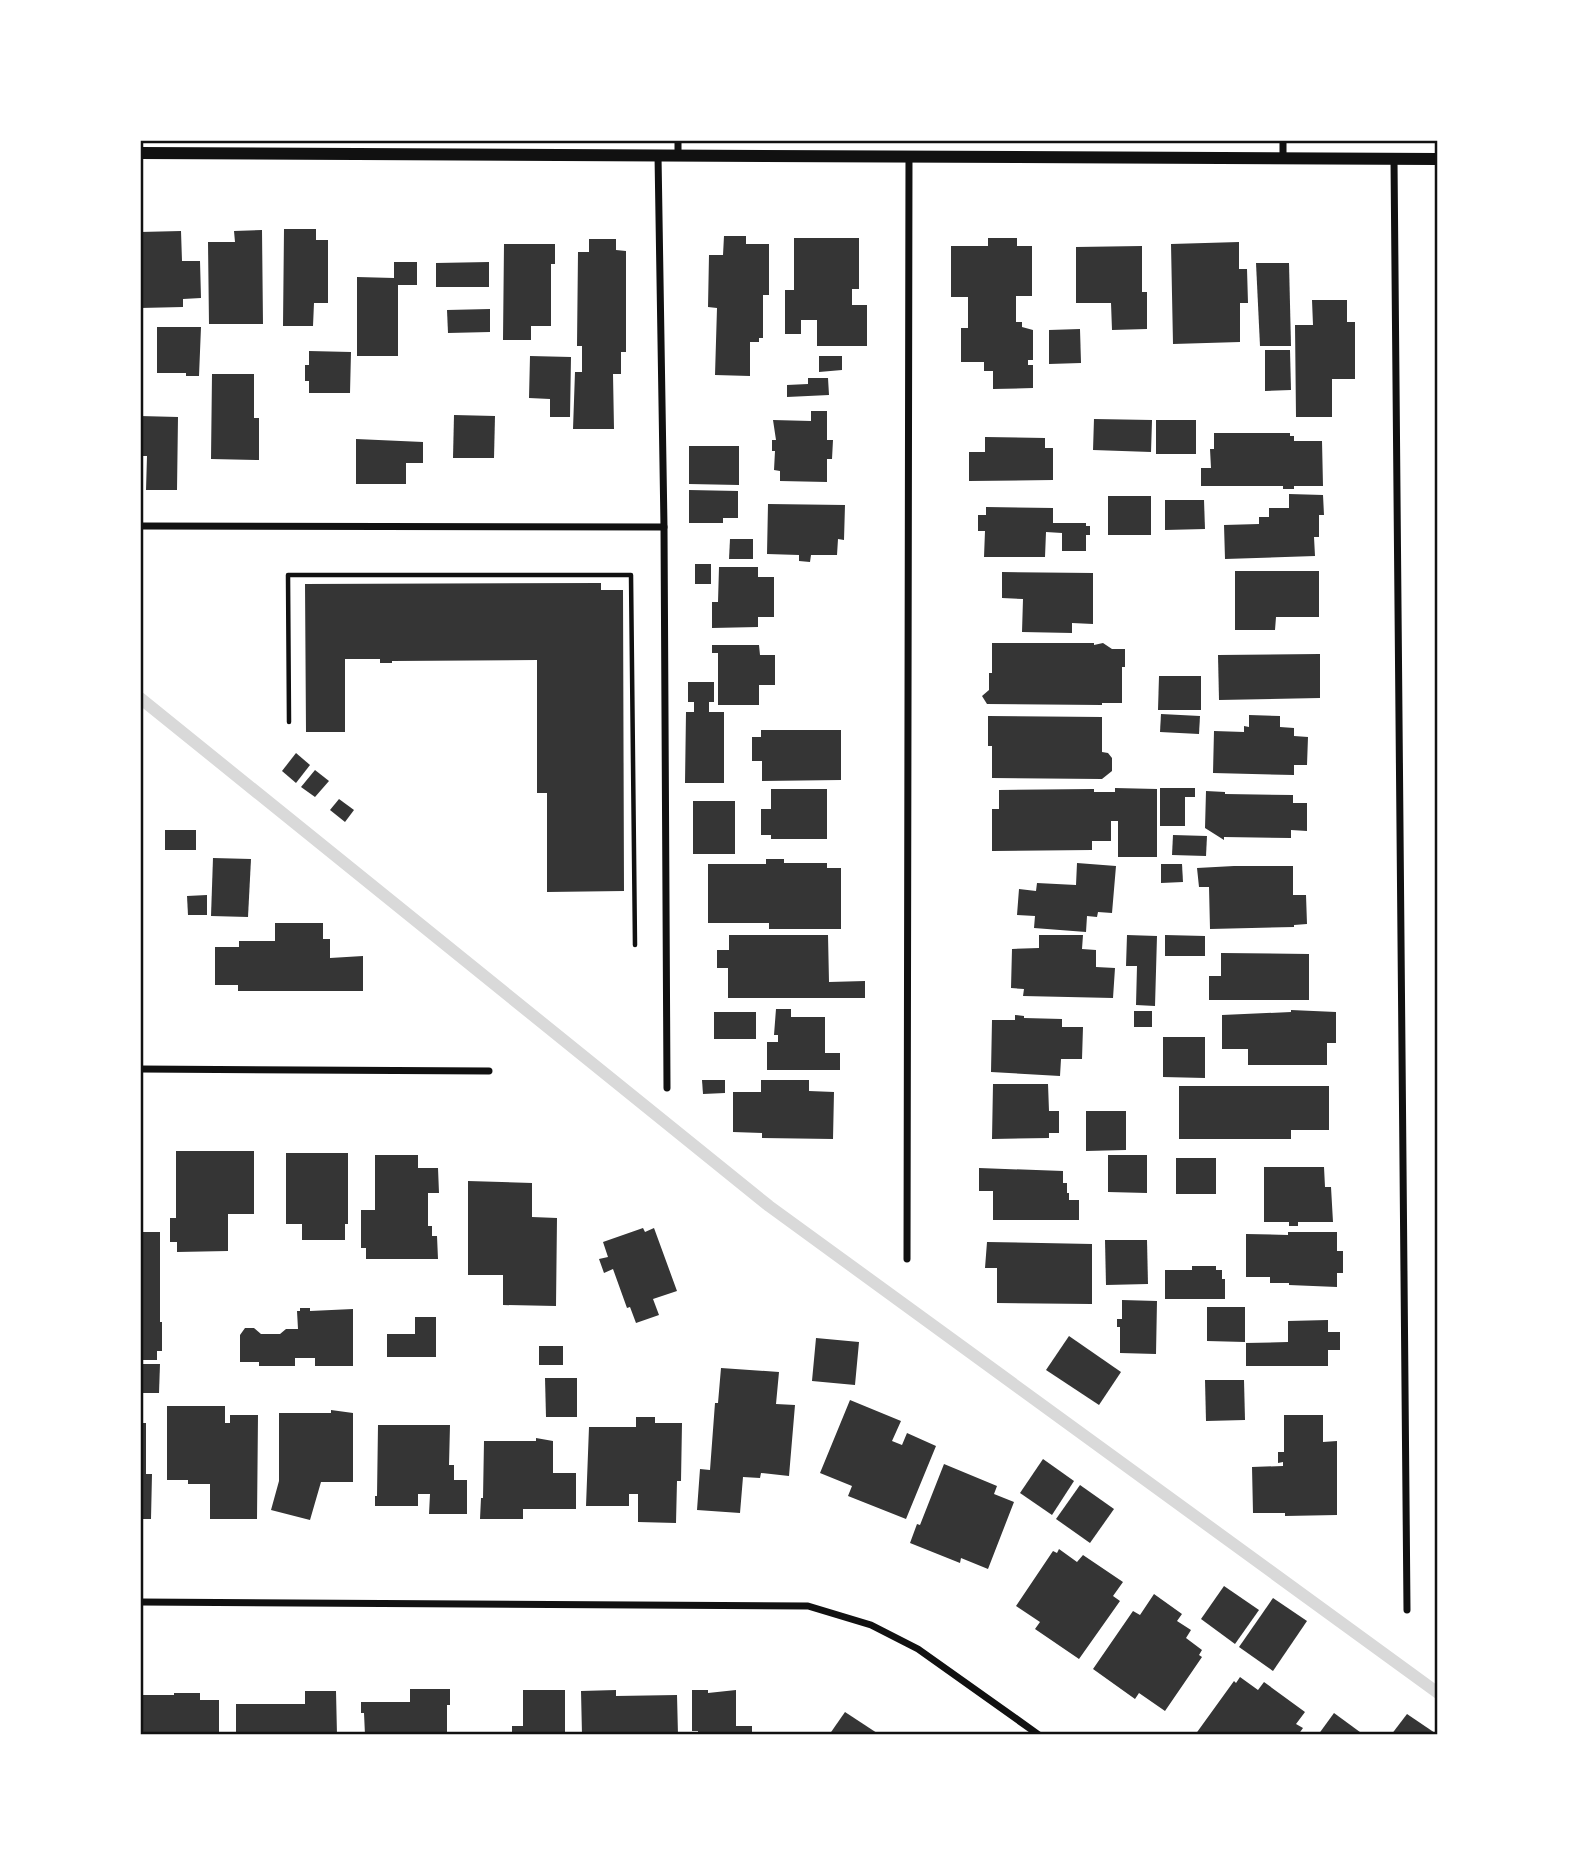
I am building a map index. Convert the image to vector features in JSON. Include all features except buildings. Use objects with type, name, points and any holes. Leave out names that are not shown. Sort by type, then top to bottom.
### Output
[{"type":"street","points":[[678,140],[678,155]]},
{"type":"street","points":[[1283,140],[1283,159]]},
{"type":"street","points":[[140,153],[1438,159]]},
{"type":"street","points":[[658,154],[664,527],[667,1088]]},
{"type":"street","points":[[908,1259],[909,155]]},
{"type":"street","points":[[1394,159],[1407,1610]]},
{"type":"street","points":[[140,526],[664,527]]},
{"type":"street","points":[[140,1069],[489,1071]]},
{"type":"street","points":[[140,1602],[808,1606],[871,1625],[918,1649],[1039,1735]]},
{"type":"path","points":[[289,722],[288,575],[631,575],[635,945]]},
{"type":"waterway","points":[[140,698],[769,1206],[1438,1693]]}]
